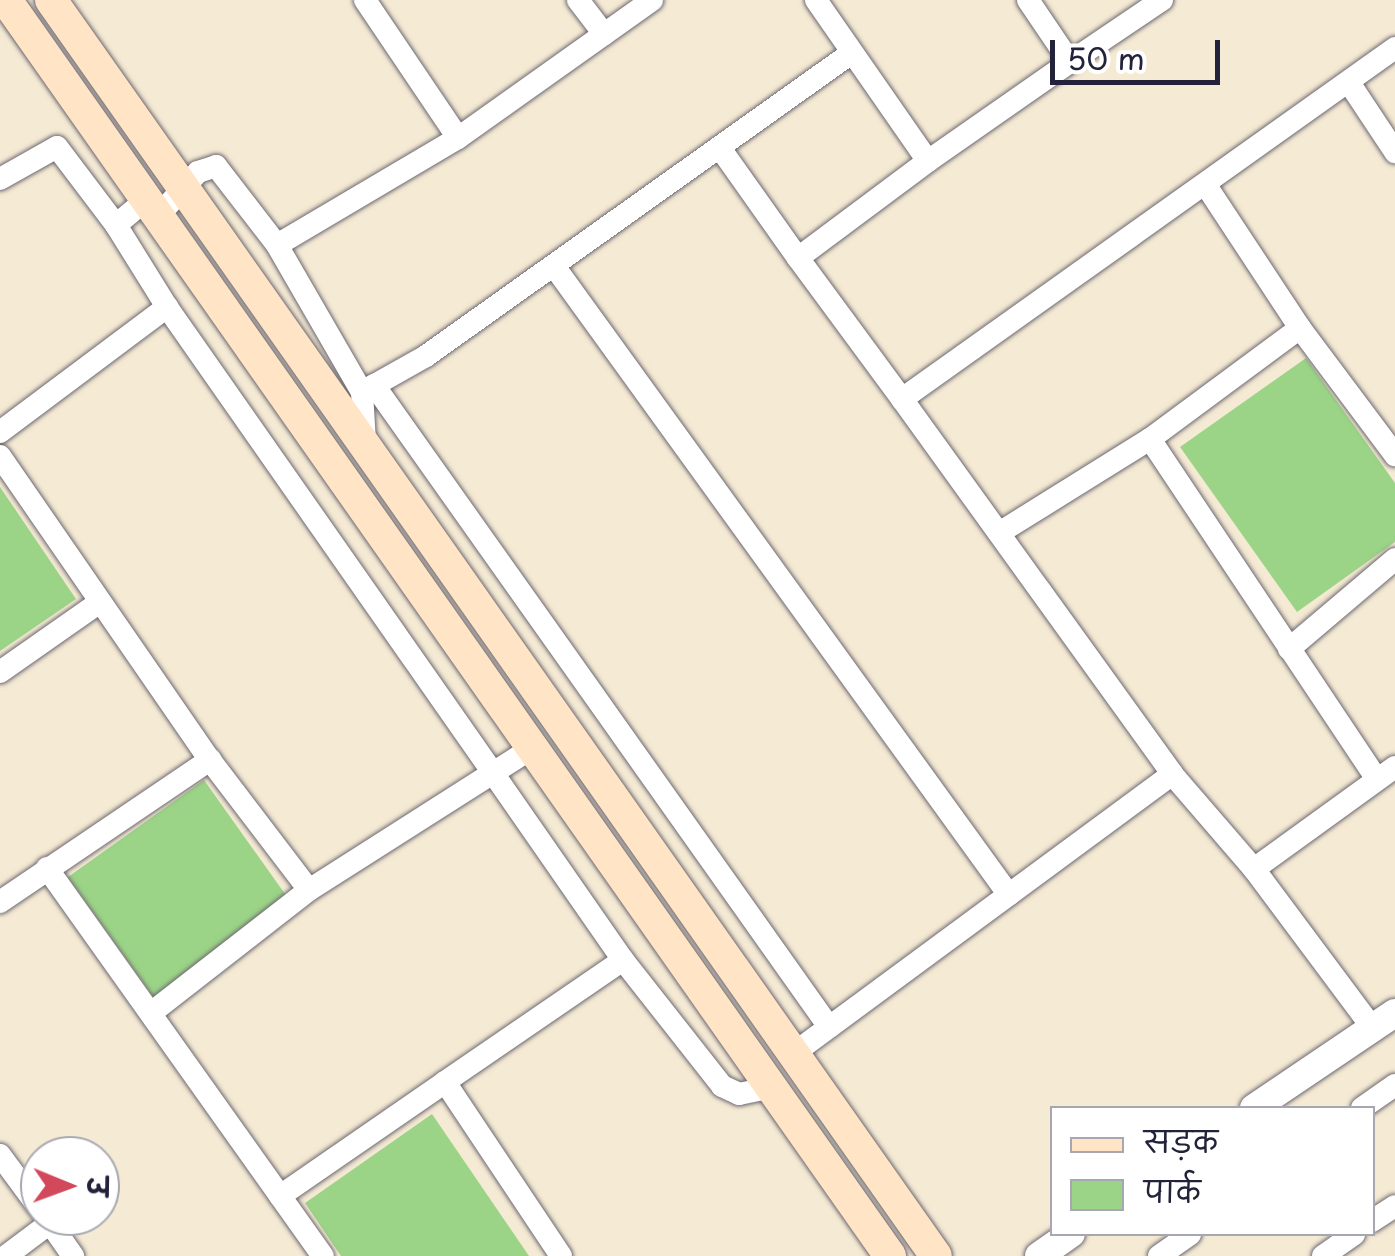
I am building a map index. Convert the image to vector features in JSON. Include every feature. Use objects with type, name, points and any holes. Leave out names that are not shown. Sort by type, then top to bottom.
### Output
[{"type":"main road","points":[[6,0],[890,1256]]},
{"type":"main road","points":[[51,0],[936,1256]]},
{"type":"street","points":[[365,0],[458,138]]},
{"type":"street","points":[[578,0],[604,34]]},
{"type":"street","points":[[278,244],[458,138],[652,0]]},
{"type":"street","points":[[816,0],[928,161]]},
{"type":"street","points":[[1028,0],[1070,62]]},
{"type":"street","points":[[798,258],[928,161],[1162,0]]},
{"type":"street","points":[[902,399],[1207,188],[1395,48]]},
{"type":"street","points":[[368,389],[554,266],[850,54]]},
{"type":"street","points":[[1350,84],[1395,152]]},
{"type":"street","points":[[0,180],[56,147],[116,225],[167,307],[623,960],[722,1086],[739,1094],[771,1087]]},
{"type":"street","points":[[720,148],[1172,774],[1384,1022],[1257,1106]]},
{"type":"street","points":[[116,225],[152,208],[216,166],[278,244],[368,389],[829,1027]]},
{"type":"street","points":[[1207,188],[1300,328],[1395,455]]},
{"type":"street","points":[[554,266],[1009,895]]},
{"type":"street","points":[[0,432],[167,307]]},
{"type":"street","points":[[1000,533],[1150,439],[1300,328]]},
{"type":"street","points":[[365,443],[368,389]]},
{"type":"street","points":[[1150,439],[1289,649],[1386,773],[1254,869]]},
{"type":"street","points":[[0,456],[210,760],[309,890]]},
{"type":"street","points":[[1289,649],[1395,559]]},
{"type":"street","points":[[0,672],[100,602]]},
{"type":"street","points":[[152,1012],[309,890],[532,748]]},
{"type":"street","points":[[0,902],[210,760]]},
{"type":"street","points":[[794,1053],[1172,774]]},
{"type":"street","points":[[47,868],[322,1256]]},
{"type":"street","points":[[280,1196],[623,960]]},
{"type":"street","points":[[445,1082],[561,1256]]},
{"type":"street","points":[[1365,1106],[1395,1085]]},
{"type":"street","points":[[0,1155],[20,1182]]},
{"type":"street","points":[[6,1256],[26,1236]]},
{"type":"street","points":[[1038,1256],[1068,1236]]},
{"type":"street","points":[[1159,1256],[1187,1236]]},
{"type":"green space","points":[[1306,358],[1395,483],[1395,542],[1297,612],[1180,447]]},
{"type":"green space","points":[[0,487],[76,599],[0,651]]},
{"type":"green space","points":[[204,780],[290,901],[154,998],[68,877]]},
{"type":"green space","points":[[432,1114],[529,1256],[341,1256],[305,1203]]}]
